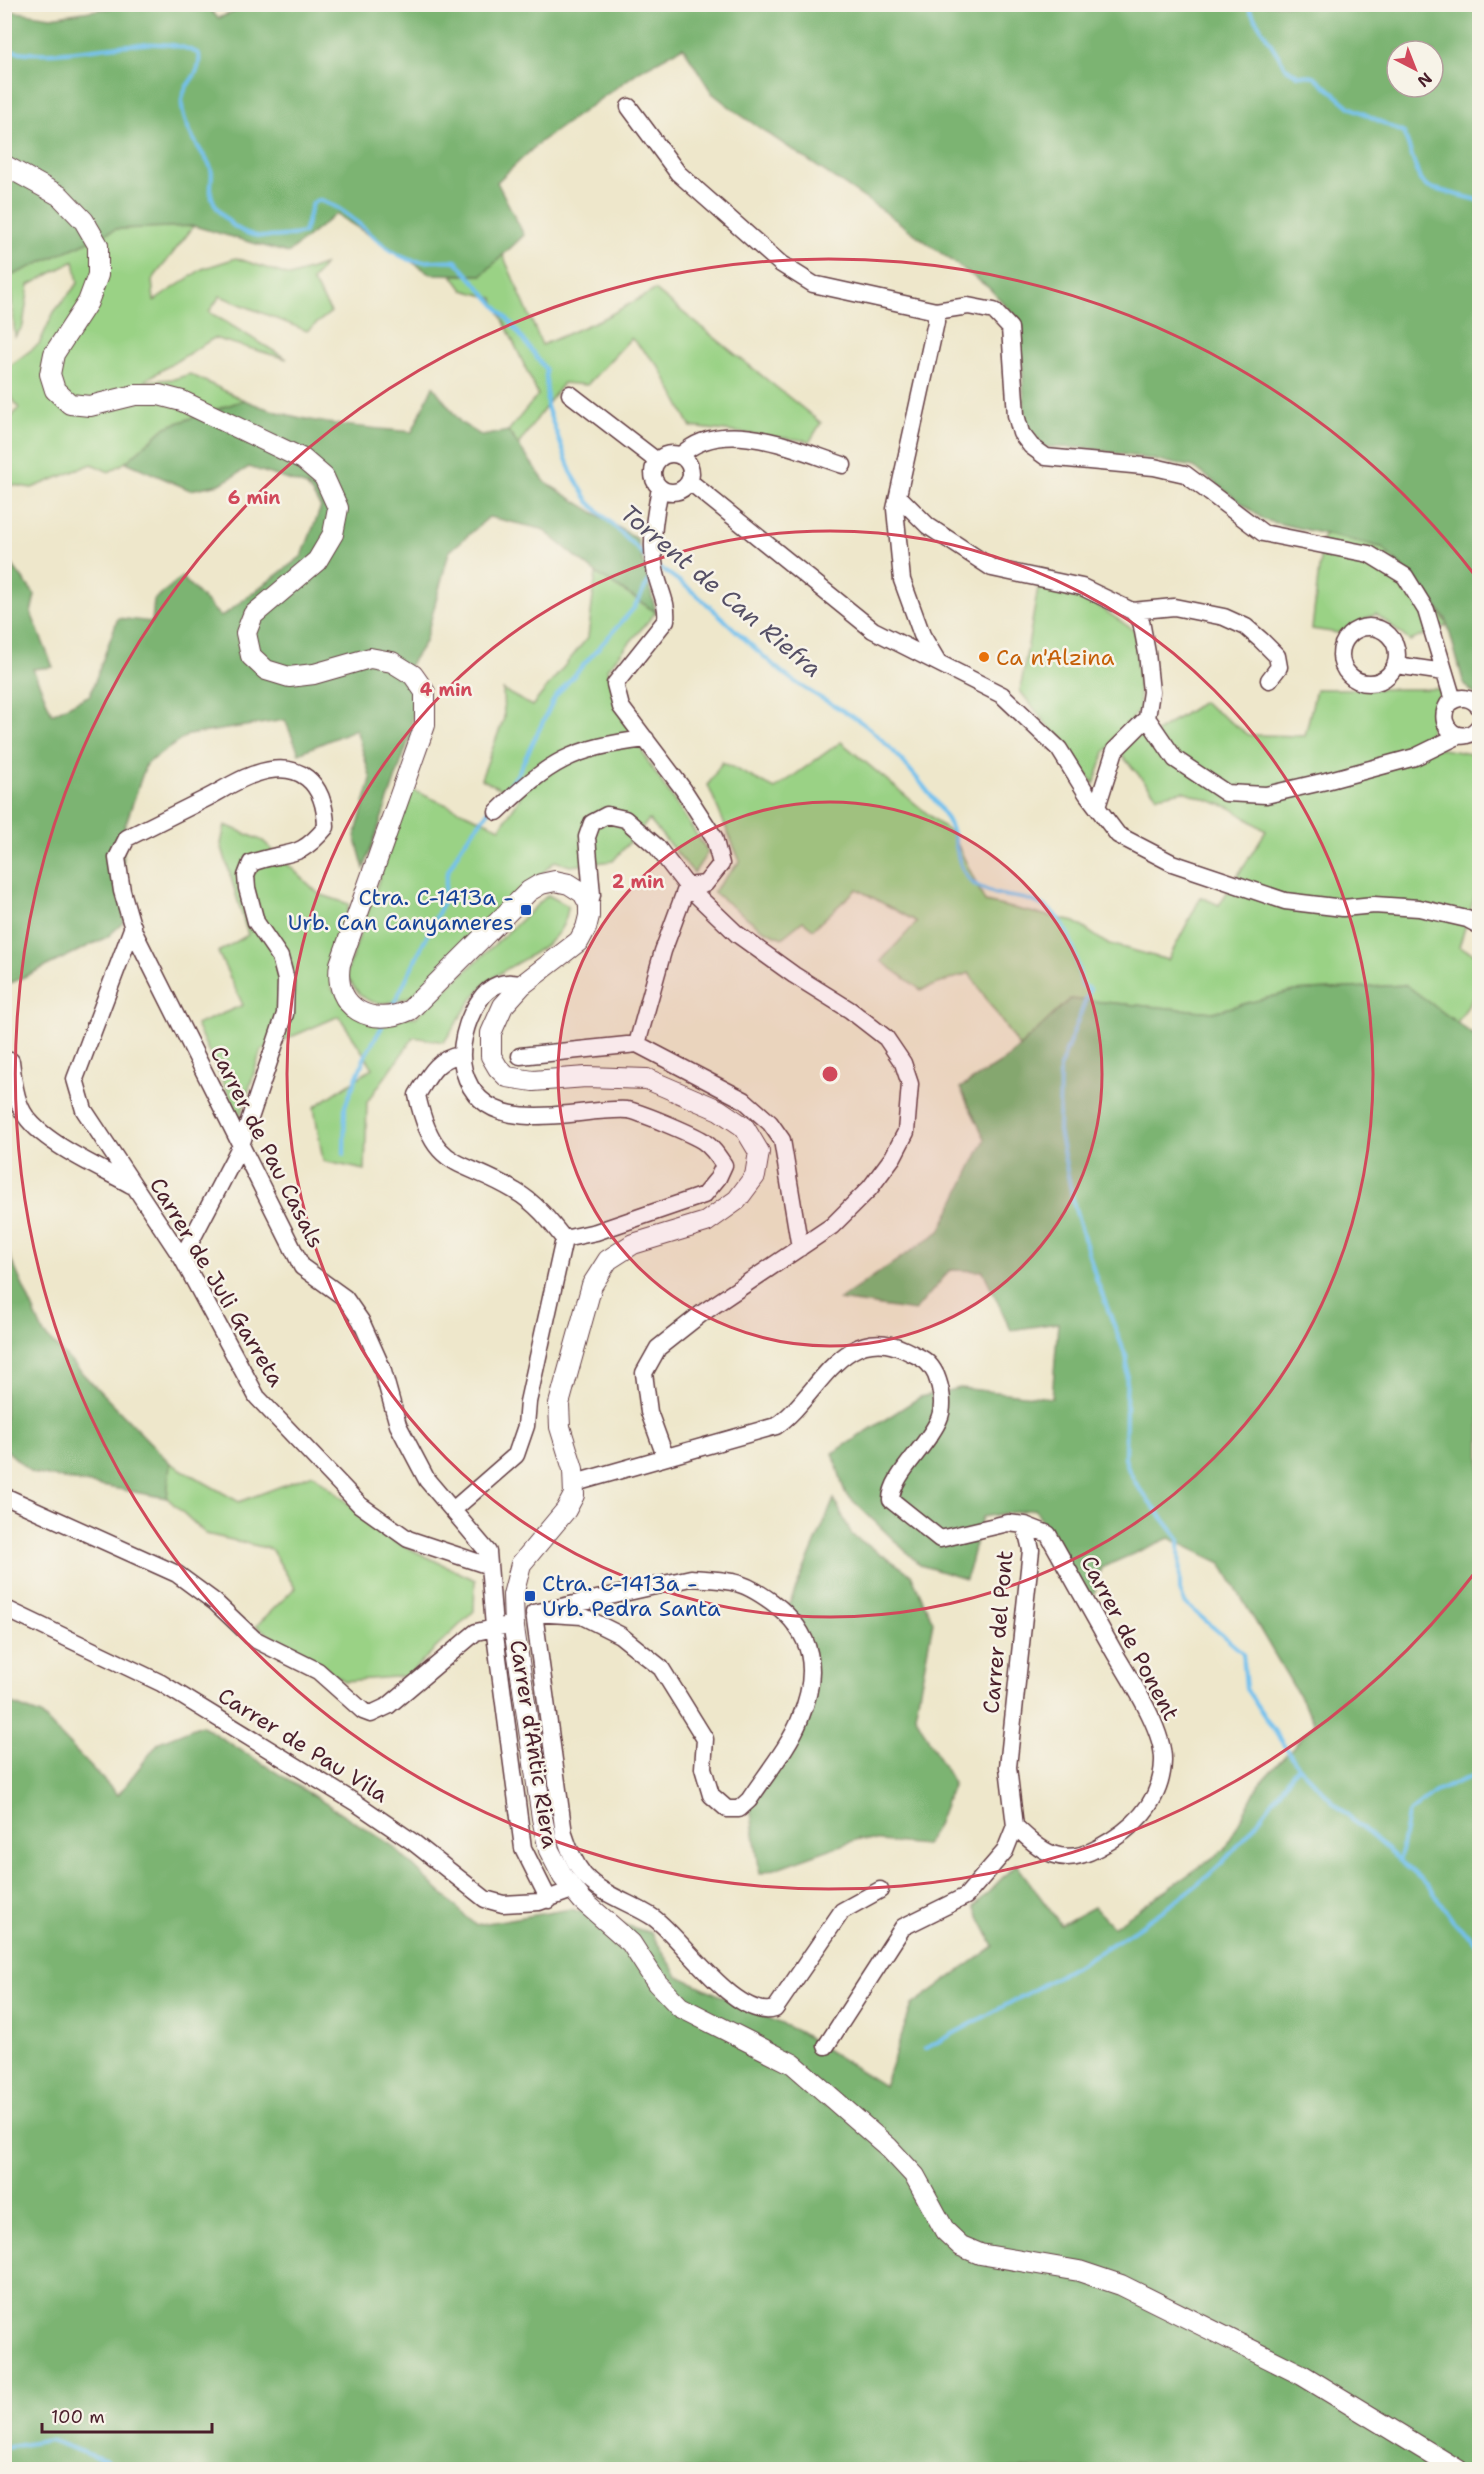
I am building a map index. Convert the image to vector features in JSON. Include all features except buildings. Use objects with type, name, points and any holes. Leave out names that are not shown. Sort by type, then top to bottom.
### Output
[{"type":"main road","points":[[4,165],[60,196],[84,221],[98,244],[98,275],[88,302],[54,354],[50,374],[55,390],[70,404],[90,406],[135,395],[159,395],[182,401],[303,459],[324,477],[338,508],[333,534],[317,561],[253,615],[246,633],[251,656],[266,670],[289,677],[314,674],[370,657],[392,662],[412,675],[425,692],[425,725],[340,964],[338,975],[347,1001],[356,1010],[369,1016],[398,1016],[410,1010],[529,891],[541,884],[555,881],[569,884],[583,893],[589,904],[586,928],[579,941],[522,986],[503,1006],[491,1033],[491,1056],[507,1077],[533,1081],[586,1077],[647,1079],[719,1110],[744,1127],[759,1152],[755,1176],[737,1200],[706,1222],[633,1244],[608,1260],[592,1285],[560,1404],[560,1427],[570,1454],[575,1484],[571,1504],[525,1556],[517,1571],[513,1596],[514,1628],[545,1836],[554,1862],[572,1890],[631,1943],[657,1983],[680,2007],[793,2064],[888,2147],[915,2175],[945,2231],[961,2246],[980,2254],[1079,2271],[1121,2285],[1302,2375],[1458,2469]]},
{"type":"street","points":[[629,107],[678,173],[781,264],[813,284],[936,311],[968,306],[993,311],[1010,328],[1016,415],[1021,433],[1031,446],[1046,457],[1154,467],[1185,474],[1263,533],[1369,554],[1405,576],[1426,610],[1453,700]]},
{"type":"street","points":[[936,311],[936,322],[895,509],[902,580],[922,635],[938,662]]},
{"type":"street","points":[[570,394],[657,461]]},
{"type":"street","points":[[680,456],[690,467],[689,482],[679,490],[666,491],[660,488],[653,476],[657,461],[668,455],[680,456],[701,440],[719,436],[734,436],[788,447],[843,465]]},
{"type":"street","points":[[689,482],[873,630],[1002,695],[1059,749],[1118,835],[1172,863],[1285,901],[1343,908],[1374,905],[1419,908],[1467,919],[1479,926]]},
{"type":"street","points":[[660,488],[653,522],[655,569],[667,607],[666,620],[615,684],[621,707],[683,789],[714,837],[721,864],[705,884],[687,886]]},
{"type":"street","points":[[898,496],[928,526],[992,568],[1082,587],[1132,610],[1142,621],[1150,692],[1147,718],[1115,750],[1097,807]]},
{"type":"street","points":[[1132,610],[1174,607],[1224,618],[1246,627],[1277,656],[1279,667],[1269,680]]},
{"type":"street","points":[[1396,665],[1444,672]]},
{"type":"street","points":[[1458,736],[1446,728],[1443,716],[1448,704],[1460,698],[1477,699]]},
{"type":"street","points":[[1147,718],[1175,759],[1226,793],[1266,795],[1415,757],[1458,736],[1470,735],[1479,728]]},
{"type":"street","points":[[497,812],[552,764],[587,749],[646,739]]},
{"type":"street","name":"Carrer de Pau Casals","points":[[241,1144],[285,1014],[286,980],[280,957],[256,922],[246,876],[251,863],[271,855],[297,854],[313,843],[327,827],[326,807],[316,786],[301,772],[280,769],[255,774],[127,838],[117,858],[122,891],[133,926],[241,1144],[302,1267],[345,1298],[361,1321],[382,1368],[398,1425],[427,1480],[488,1552],[494,1627]]},
{"type":"street","points":[[589,904],[592,895],[587,837],[592,823],[607,815],[625,819],[657,847],[687,886],[737,934],[794,975],[850,1010],[886,1038],[903,1063],[910,1084],[906,1132],[893,1157],[870,1188],[832,1226],[701,1314],[658,1348],[644,1373],[649,1412],[665,1456]]},
{"type":"street","points":[[569,884],[582,878],[590,867]]},
{"type":"street","points":[[637,1044],[663,951],[687,886]]},
{"type":"street","name":"Carrer de Juli Garreta","points":[[133,926],[75,1079],[84,1110],[182,1258],[257,1397],[360,1505],[408,1539],[489,1566]]},
{"type":"street","points":[[522,986],[510,981],[499,984],[480,1000],[472,1015],[460,1055],[467,1080],[488,1106],[512,1116],[628,1110],[702,1140],[724,1165],[718,1178],[704,1196],[596,1232],[564,1239]]},
{"type":"street","points":[[520,1056],[637,1044],[744,1100],[770,1123],[782,1140],[800,1248]]},
{"type":"street","points":[[460,1055],[449,1057],[434,1066],[417,1095],[424,1125],[442,1155],[474,1173],[516,1191],[544,1213],[564,1239]]},
{"type":"street","points":[[11,1061],[13,1078],[23,1112],[40,1131],[135,1187]]},
{"type":"street","points":[[182,1258],[241,1144]]},
{"type":"street","points":[[453,1510],[516,1455],[526,1426],[528,1402],[564,1239]]},
{"type":"street","name":"Carrer del Pont","points":[[575,1484],[665,1456],[776,1426],[793,1415],[830,1366],[860,1345],[895,1345],[929,1362],[941,1387],[940,1418],[926,1444],[891,1489],[891,1500],[940,1539],[1008,1523],[1025,1525],[1031,1550],[1008,1767],[1015,1826]]},
{"type":"street","points":[[4,1496],[177,1574],[215,1602],[254,1639],[318,1671],[363,1711],[370,1714],[388,1706],[476,1632],[494,1627],[514,1628],[526,1623],[534,1613],[691,1578],[734,1582],[764,1596],[792,1617],[804,1634],[811,1656],[808,1690],[800,1720],[749,1800],[739,1809],[727,1809],[711,1795],[703,1768],[705,1738],[662,1668],[620,1635],[582,1616],[534,1613]]},
{"type":"street","name":"Carrer de Ponent","points":[[1015,1826],[1040,1850],[1063,1858],[1086,1854],[1119,1837],[1146,1812],[1161,1781],[1164,1759],[1153,1721],[1048,1534],[1025,1525]]},
{"type":"street","points":[[492,1601],[513,1596],[527,1605],[534,1613],[564,1834],[576,1864],[591,1882],[654,1918],[694,1960],[741,2001],[766,2012],[775,2009],[842,1911],[880,1890]]},
{"type":"street","name":"Carrer de Pau Vila","points":[[4,1608],[168,1687],[356,1803],[413,1842],[485,1899],[503,1904],[549,1900],[572,1890]]},
{"type":"street","name":"Carrer d'Antic Riera","points":[[494,1627],[523,1848],[549,1900]]},
{"type":"street","points":[[826,2046],[903,1927],[966,1896],[1005,1851],[1015,1826]]},
{"type":"green space","points":[[205,4],[218,18],[256,4],[1479,5],[1479,699],[1464,684],[1446,619],[1418,582],[1381,547],[1264,520],[1194,467],[1087,448],[1043,447],[1025,423],[1020,321],[989,288],[882,210],[739,114],[712,93],[683,47],[641,70],[540,142],[497,182],[524,235],[482,275],[431,274],[336,214],[288,253],[194,226],[116,229],[13,275],[4,273],[4,10],[51,17],[130,5]]},
{"type":"green space","points":[[194,226],[152,280],[154,301],[202,269],[236,258],[290,276],[324,265],[312,281],[331,312],[307,331],[220,296],[209,312],[287,359],[214,338],[144,381],[174,379],[190,374],[244,400],[166,427],[126,462],[109,472],[92,464],[32,488],[7,484],[4,480],[5,425],[19,408],[5,388],[4,370],[39,344],[54,312],[78,283],[74,261],[29,285],[23,326],[15,337],[11,291],[5,284],[5,273],[13,275],[116,229]]},
{"type":"green space","points":[[503,255],[542,345],[606,317],[655,290],[821,423],[810,441],[691,427],[659,366],[631,338],[587,385],[563,383],[518,445],[508,431],[538,395],[493,298],[463,290],[452,275],[482,275]]},
{"type":"green space","points":[[433,386],[461,423],[482,436],[508,431],[546,483],[637,539],[656,612],[596,573],[542,529],[489,517],[449,552],[425,642],[401,678],[413,694],[412,731],[364,869],[355,836],[371,779],[356,729],[299,753],[285,720],[188,735],[146,764],[123,832],[124,922],[107,937],[5,986],[4,554],[35,595],[31,613],[53,667],[33,669],[52,714],[90,695],[118,618],[152,622],[154,600],[182,577],[221,617],[302,556],[321,507],[307,486],[249,467],[220,484],[190,490],[126,462],[166,427],[244,400],[306,419],[348,426],[412,432]]},
{"type":"green space","points":[[1323,534],[1381,547],[1418,582],[1448,625],[1410,641],[1376,614],[1338,633],[1312,629]]},
{"type":"green space","points":[[596,573],[656,612],[607,669],[645,757],[708,852],[694,873],[649,820],[613,861],[570,866],[555,861],[413,996],[382,1003],[367,999],[353,986],[346,975],[410,789],[500,828],[520,798],[481,779],[504,718],[503,690],[532,706],[588,637]]},
{"type":"green space","points":[[1038,588],[1086,598],[1135,631],[1140,709],[1132,718],[1147,738],[1203,702],[1249,735],[1305,736],[1316,689],[1441,689],[1426,746],[1471,754],[1479,759],[1479,883],[1459,947],[1479,955],[1479,989],[1457,1023],[1406,985],[1294,991],[1213,1012],[1071,999],[1019,1047],[969,973],[921,990],[881,961],[917,922],[857,889],[813,929],[803,921],[782,938],[762,929],[713,892],[740,861],[708,785],[722,762],[775,789],[841,742],[953,835],[985,902],[1075,922],[1106,943],[1168,960],[1201,897],[1219,905],[1266,831],[1231,808],[1183,791],[1157,796],[1112,744],[1105,752],[1094,784],[1020,691]]},
{"type":"green space","points":[[225,825],[263,841],[319,894],[349,904],[331,988],[362,1015],[416,1017],[548,895],[568,906],[565,921],[557,934],[535,953],[484,985],[444,1042],[414,1037],[367,1102],[365,1170],[323,1161],[314,1107],[373,1068],[339,1016],[261,1050],[240,1118],[196,1025],[243,1005],[218,952],[248,935],[221,844]]},
{"type":"green space","points":[[1406,985],[1480,1040],[1479,2469],[5,2469],[4,1701],[41,1715],[118,1795],[159,1742],[201,1725],[390,1844],[475,1925],[571,1909],[651,1933],[678,1976],[799,2032],[884,2086],[912,2005],[994,1946],[974,1907],[1016,1864],[1061,1925],[1094,1907],[1113,1927],[1225,1849],[1259,1784],[1315,1723],[1221,1563],[1169,1538],[1101,1568],[1090,1609],[1035,1509],[982,1517],[966,1579],[920,1565],[845,1493],[833,1453],[920,1397],[960,1388],[1052,1398],[1058,1323],[1011,1330],[983,1271],[950,1270],[915,1311],[839,1300],[940,1231],[985,1139],[960,1088],[1008,1058],[1070,999],[1213,1012],[1294,991]]},
{"type":"green space","points":[[4,1243],[44,1334],[170,1463],[167,1498],[32,1473],[5,1449]]},
{"type":"green space","points":[[170,1463],[239,1502],[313,1474],[394,1541],[475,1580],[474,1611],[407,1676],[345,1681],[256,1626],[295,1588],[271,1549],[206,1534],[167,1498]]},
{"type":"green space","points":[[834,1499],[852,1535],[911,1574],[933,1622],[915,1715],[953,1783],[938,1823],[925,1845],[858,1839],[760,1874],[749,1800],[800,1720],[811,1656],[788,1607]]},
{"type":"waterway","points":[[1246,4],[1286,68],[1298,75],[1314,76],[1350,107],[1404,133],[1420,180],[1427,187],[1478,200],[1480,203]]},
{"type":"waterway","name":"Torrent de Can Riefra","points":[[4,49],[28,53],[53,53],[157,44],[179,46],[199,54],[198,68],[183,93],[182,107],[190,132],[210,166],[212,196],[214,204],[221,213],[248,234],[269,237],[292,235],[304,233],[312,204],[318,200],[343,212],[386,247],[410,260],[456,261],[511,323],[546,370],[547,407],[571,472],[589,502],[649,560]]},
{"type":"waterway","name":"Torrent de Can Riefra","points":[[660,568],[693,592],[784,674],[861,722],[890,748],[925,788],[945,816],[953,832],[960,864],[972,882],[993,893],[1028,900],[1045,907],[1055,914],[1062,924],[1073,947],[1082,985],[1090,989],[1060,1067],[1059,1131],[1074,1205],[1097,1281],[1127,1359],[1125,1458],[1129,1471],[1138,1487],[1179,1539],[1180,1591],[1185,1603],[1243,1653],[1246,1689],[1298,1766],[1335,1804],[1430,1887],[1453,1921],[1480,1945]]},
{"type":"waterway","points":[[391,1010],[443,903],[447,873],[462,845],[517,775],[555,697],[634,608],[651,577]]},
{"type":"waterway","points":[[344,1154],[345,1106],[366,1054],[382,1027]]},
{"type":"waterway","points":[[925,2049],[1100,1952],[1167,1908],[1213,1872],[1240,1844],[1298,1766]]},
{"type":"waterway","points":[[1400,1858],[1408,1814],[1435,1792],[1480,1773]]},
{"type":"waterway","points":[[4,2448],[50,2440],[107,2461],[116,2470]]},
{"type":"place","name":"Ca n'Alzina","points":[[984,657]]},
{"type":"place","name":"Ctra. C-1413a - Urb. Can Canyameres","points":[[526,910]]},
{"type":"place","name":"Ctra. C-1413a - Urb. Pedra Santa","points":[[530,1596]]}]
